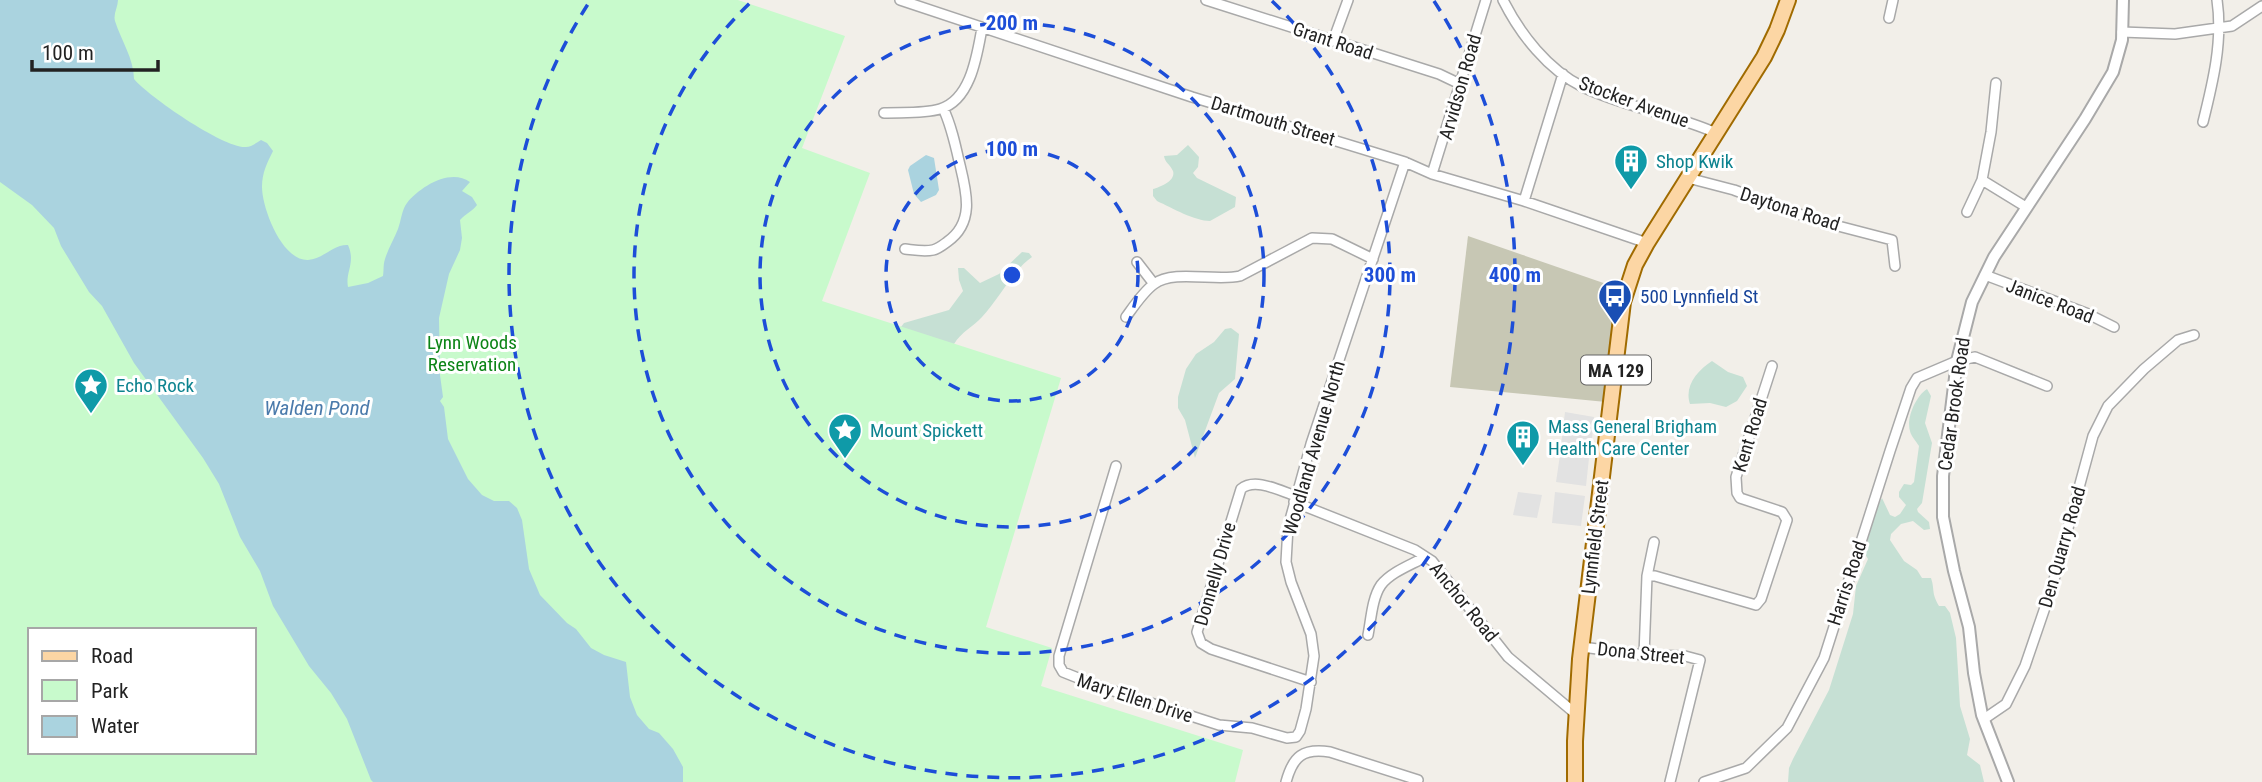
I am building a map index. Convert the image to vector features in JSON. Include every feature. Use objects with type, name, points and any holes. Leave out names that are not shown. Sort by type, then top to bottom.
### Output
[{"type":"main road","name":"Lynnfield Street","points":[[1575,782],[1582,647],[1623,302],[1635,265],[1647,243],[1764,57],[1788,0]]},
{"type":"street","name":"Dartmouth Street","points":[[900,0],[1405,162],[1432,174],[1524,201],[1647,243]]},
{"type":"street","name":"Grant Road","points":[[1206,0],[1440,74],[1460,84]]},
{"type":"street","points":[[1333,41],[1348,0]]},
{"type":"street","name":"Arvidson Road","points":[[1432,174],[1486,0]]},
{"type":"street","name":"Stocker Avenue","points":[[1503,0],[1513,19],[1539,53],[1582,86],[1687,120],[1716,133]]},
{"type":"street","points":[[1889,18],[1892,0]]},
{"type":"street","name":"Cedar Brook Road","points":[[1984,719],[1974,673],[1969,626],[1943,517],[1943,476],[1957,361],[1972,302],[1994,257],[2113,72],[2122,32],[2123,0]]},
{"type":"street","points":[[2203,122],[2214,77],[2219,28],[2217,0]]},
{"type":"street","points":[[2122,32],[2175,34],[2232,26],[2262,6]]},
{"type":"street","points":[[884,114],[943,108],[955,100],[964,88],[977,56],[982,28]]},
{"type":"street","points":[[1524,201],[1563,74]]},
{"type":"street","points":[[1967,212],[1982,180],[1996,83]]},
{"type":"street","points":[[905,249],[936,250],[955,237],[963,224],[967,203],[966,190],[951,128],[943,108]]},
{"type":"street","name":"Woodland Avenue North","points":[[1296,737],[1311,682],[1314,656],[1311,634],[1286,562],[1287,527],[1405,162]]},
{"type":"street","name":"Daytona Road","points":[[1688,178],[1734,190],[1815,219],[1892,240],[1895,266]]},
{"type":"street","points":[[1982,180],[2026,206]]},
{"type":"street","points":[[1126,317],[1154,284],[1171,278],[1221,279],[1240,276],[1312,238],[1332,239],[1373,259]]},
{"type":"street","points":[[1137,262],[1154,284]]},
{"type":"street","name":"Janice Road","points":[[1985,275],[2086,313],[2114,327]]},
{"type":"street","name":"Den Quarry Road","points":[[1984,719],[2006,704],[2025,666],[2052,587],[2093,436],[2108,406],[2144,369],[2178,340],[2194,335]]},
{"type":"street","points":[[1957,361],[1975,357],[2048,386]]},
{"type":"street","name":"Harris Road","points":[[1704,782],[1746,768],[1787,728],[1824,658],[1911,388],[1923,375],[1957,361]]},
{"type":"street","name":"Kent Road","points":[[1647,576],[1756,605],[1761,598],[1787,520],[1782,512],[1740,498],[1737,494],[1736,477],[1772,366]]},
{"type":"street","name":"Mary Ellen Drive","points":[[1116,466],[1059,656],[1061,670],[1067,675],[1210,723],[1264,730],[1287,738],[1296,737]]},
{"type":"street","name":"Donnelly Drive","points":[[1295,499],[1255,483],[1247,484],[1241,489],[1197,632],[1201,643],[1210,649],[1311,682]]},
{"type":"street","name":"Anchor Road","points":[[1295,499],[1415,550],[1425,557],[1439,568],[1508,656],[1577,715]]},
{"type":"street","points":[[1644,654],[1647,576],[1654,542]]},
{"type":"street","points":[[1368,635],[1381,585],[1425,557]]},
{"type":"street","name":"Dona Street","points":[[1582,647],[1685,656],[1700,660],[1670,782]]},
{"type":"street","points":[[1984,719],[2008,782]]},
{"type":"street","points":[[1286,782],[1291,765],[1307,752],[1317,750],[1418,780]]},
{"type":"shaded area","points":[[1188,145],[1199,157],[1198,167],[1193,173],[1197,178],[1236,197],[1235,207],[1210,221],[1184,214],[1157,201],[1153,196],[1153,189],[1167,183],[1173,175],[1164,156],[1177,155]]},
{"type":"shaded area","points":[[1468,236],[1615,287],[1606,402],[1450,387]]},
{"type":"shaded area","points":[[1022,252],[1029,253],[1032,257],[1019,269],[982,317],[954,344],[898,331],[904,323],[949,310],[963,291],[958,268],[964,268],[980,283],[999,274]]},
{"type":"shaded area","points":[[1231,328],[1239,334],[1235,379],[1219,393],[1195,458],[1185,420],[1178,408],[1178,397],[1186,369],[1196,354],[1214,342],[1225,329]]},
{"type":"shaded area","points":[[1712,361],[1728,372],[1743,377],[1747,386],[1737,401],[1726,407],[1710,403],[1690,404],[1690,385],[1701,369]]},
{"type":"shaded area","points":[[1927,389],[1931,396],[1925,423],[1932,443],[1922,503],[1917,509],[1929,522],[1930,529],[1924,530],[1913,521],[1901,524],[1891,534],[1890,540],[1904,561],[1917,570],[1922,578],[1931,578],[1939,606],[1945,606],[1950,613],[1956,638],[1960,706],[1970,739],[1967,755],[1980,765],[1984,782],[1788,782],[1793,759],[1829,690],[1853,614],[1856,586],[1868,559],[1865,554],[1873,514],[1882,498],[1890,515],[1895,517],[1906,505],[1899,497],[1899,492],[1904,484],[1911,485],[1914,482],[1919,446],[1911,433],[1909,420],[1916,402]]},
{"type":"shaded area","points":[[1565,412],[1594,417],[1591,449],[1561,445]]},
{"type":"shaded area","points":[[1560,455],[1589,458],[1586,486],[1556,482]]},
{"type":"shaded area","points":[[1518,492],[1542,495],[1537,518],[1513,515]]},
{"type":"shaded area","points":[[1555,492],[1585,496],[1581,526],[1552,523]]},
{"type":"green space","name":"Lynn Woods Reservation","points":[[0,0],[738,0],[845,36],[802,148],[870,173],[822,301],[1061,378],[986,627],[1052,648],[1041,686],[1243,750],[1235,782],[0,782]]},
{"type":"water","name":"Walden Pond","points":[[0,0],[118,0],[115,21],[130,57],[134,79],[170,109],[222,140],[246,147],[261,140],[267,143],[273,151],[264,173],[262,187],[275,232],[290,252],[308,260],[348,245],[351,262],[348,287],[368,283],[383,276],[386,255],[404,208],[413,197],[427,186],[445,178],[462,178],[470,182],[462,191],[472,197],[477,205],[460,220],[460,250],[449,274],[439,318],[443,397],[440,401],[444,407],[448,439],[468,479],[482,495],[494,501],[509,501],[517,508],[522,520],[529,569],[540,595],[576,629],[591,648],[626,662],[630,697],[637,715],[673,749],[683,767],[683,782],[371,780],[347,719],[331,693],[309,666],[273,606],[260,571],[240,537],[219,484],[203,458],[134,363],[102,306],[89,292],[61,246],[54,228],[32,205],[0,182]]},
{"type":"water","points":[[926,155],[934,158],[939,190],[936,195],[921,202],[914,194],[908,170]]},
{"type":"place","name":"Shop Kwik","points":[[1631,191]]},
{"type":"place","name":"500 Lynnfield St","points":[[1615,326]]},
{"type":"place","name":"Echo Rock","points":[[91,415]]},
{"type":"place","name":"Mount Spickett","points":[[845,460]]},
{"type":"place","name":"Mass General Brigham Health Care Center","points":[[1523,467]]}]
